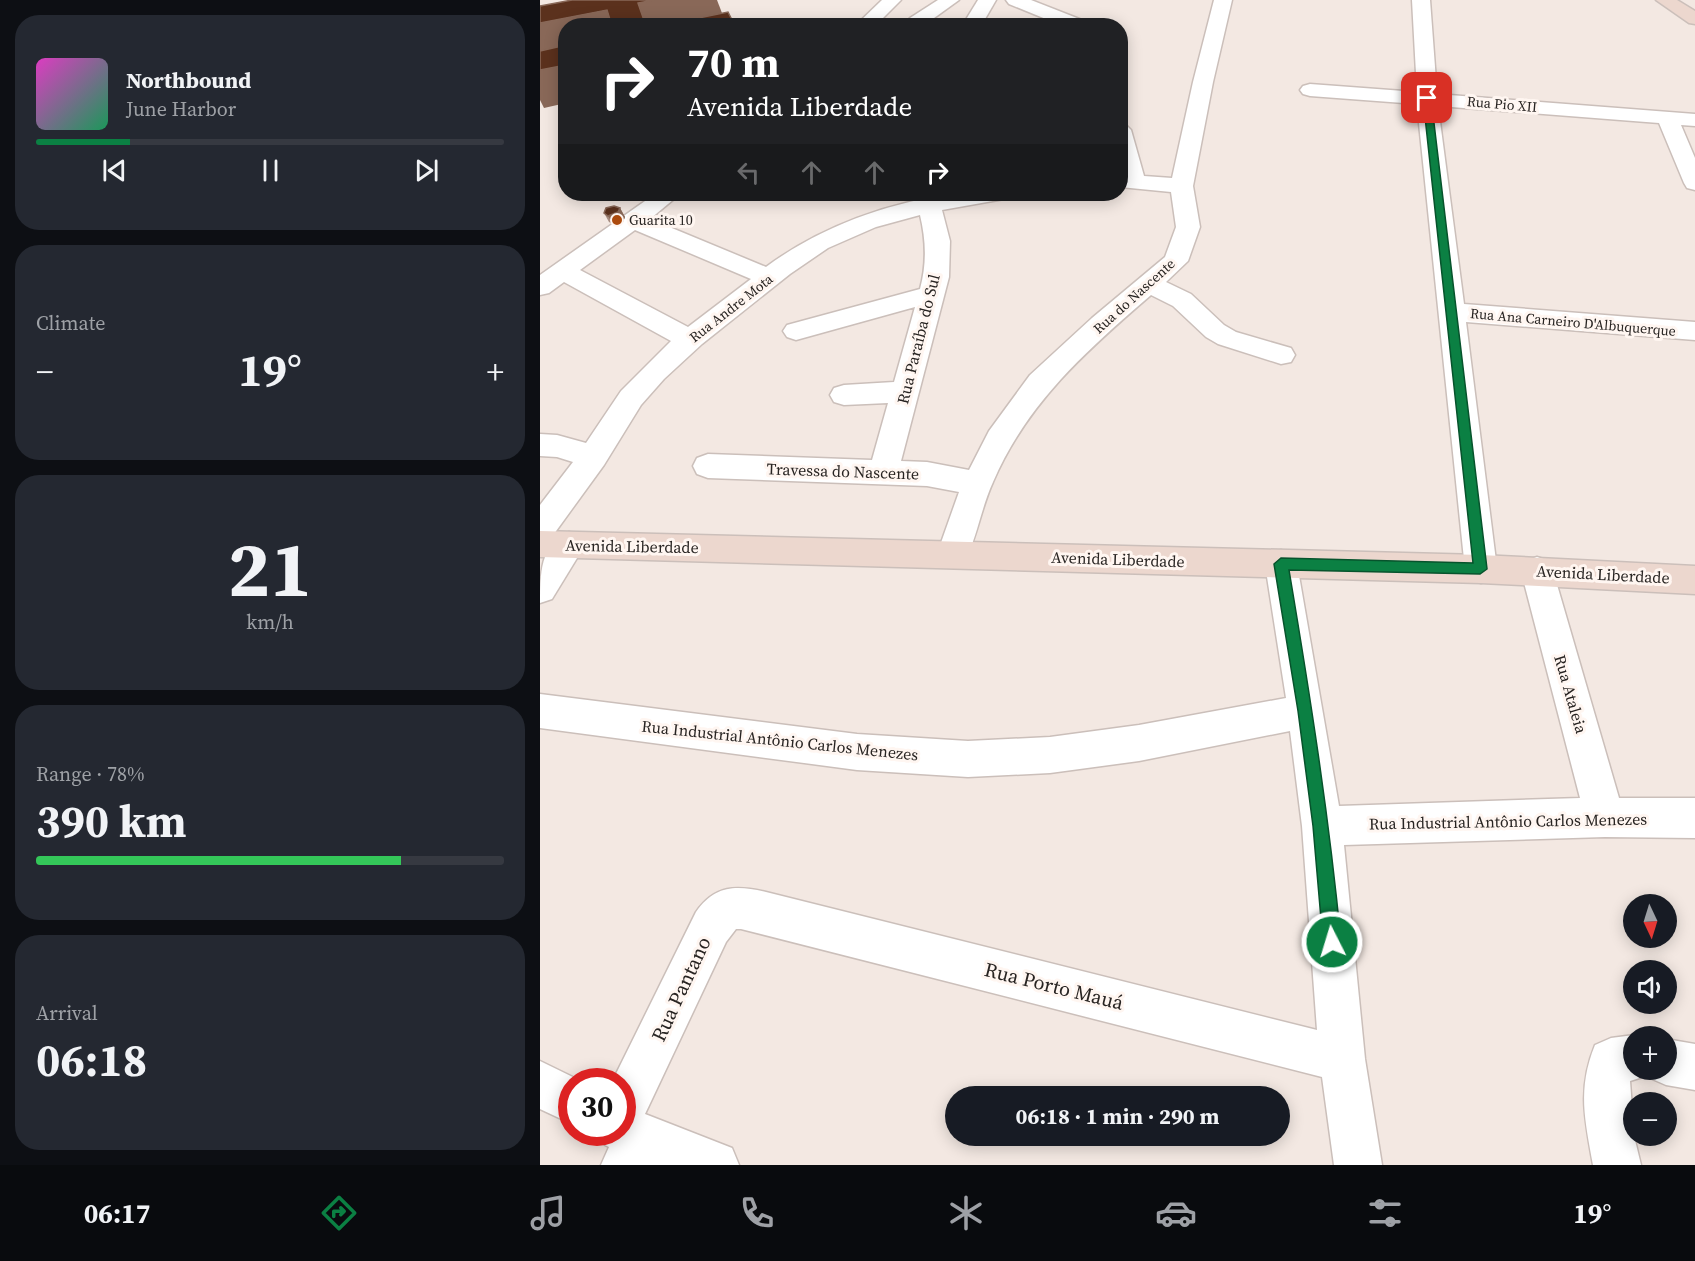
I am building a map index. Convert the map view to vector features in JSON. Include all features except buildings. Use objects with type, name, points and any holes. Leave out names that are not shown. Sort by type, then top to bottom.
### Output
[{"type":"main road","points":[[1665,0],[1695,19]]},
{"type":"main road","name":"Avenida Liberdade","points":[[555,544],[1480,569],[1695,579]]},
{"type":"street","points":[[873,18],[892,0]]},
{"type":"street","points":[[922,18],[950,0]]},
{"type":"street","points":[[976,18],[987,0]]},
{"type":"street","points":[[1015,0],[1062,18]]},
{"type":"street","name":"Rua do Nascente","points":[[952,554],[977,483],[999,439],[1040,382],[1101,324],[1176,261],[1188,227],[1182,186],[1203,81],[1223,0]]},
{"type":"street","points":[[1420,0],[1427,98],[1480,569]]},
{"type":"street","points":[[1047,18],[1072,3]]},
{"type":"street","name":"Rua Pio XII","points":[[1310,90],[1695,120]]},
{"type":"street","points":[[1667,118],[1695,183]]},
{"type":"street","points":[[1128,180],[1182,186]]},
{"type":"street","points":[[540,287],[660,201]]},
{"type":"street","name":"Rua Andre Mota","points":[[540,529],[593,457],[609,428],[631,398],[689,339],[799,255],[833,237],[876,220],[941,201]]},
{"type":"street","name":"Rua Paraíba do Sul","points":[[883,473],[936,277],[938,242],[929,205]]},
{"type":"street","points":[[634,221],[770,278]]},
{"type":"street","points":[[561,270],[689,339]]},
{"type":"street","points":[[1150,285],[1182,300],[1215,331],[1227,338],[1281,355]]},
{"type":"street","points":[[796,331],[931,294]]},
{"type":"street","name":"Rua Ana Carneiro D'Albuquerque","points":[[1452,312],[1695,331]]},
{"type":"street","points":[[844,395],[905,392]]},
{"type":"street","points":[[540,445],[557,446],[593,457]]},
{"type":"street","name":"Travessa do Nascente","points":[[708,466],[927,474],[977,483]]},
{"type":"street","points":[[540,589],[555,544]]},
{"type":"street","points":[[1281,564],[1306,711],[1322,826],[1342,1059],[1358,1165]]},
{"type":"street","name":"Rua Ataleia","points":[[1537,571],[1605,817]]},
{"type":"street","name":"Rua Industrial Antônio Carlos Menezes","points":[[540,711],[857,752],[968,759],[1084,751],[1306,711]]},
{"type":"street","name":"Rua Industrial Antônio Carlos Menezes","points":[[1322,826],[1605,817],[1695,818]]},
{"type":"street","name":"Rua Pantano","points":[[636,1113],[719,914],[729,908],[766,913]]},
{"type":"street","name":"Rua Porto Mauá","points":[[766,913],[1342,1059]]},
{"type":"street","points":[[1617,1165],[1606,1096],[1606,1075],[1622,1060]]},
{"type":"street","points":[[1677,1064],[1695,1067]]},
{"type":"street","points":[[540,1084],[558,1094]]},
{"type":"street","points":[[636,1138],[715,1165]]},
{"type":"place","name":"Guarita 10","points":[[617,220]]},
{"type":"route","points":[[1332,942],[1322,826],[1306,711],[1281,564],[1480,569],[1427,98]]}]
